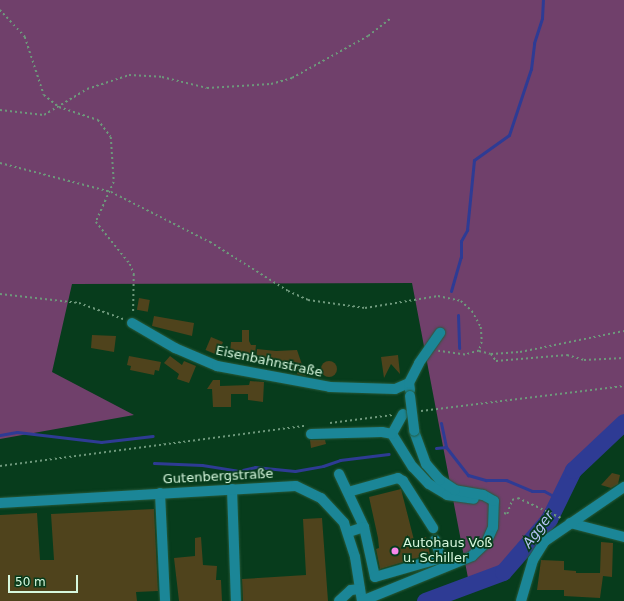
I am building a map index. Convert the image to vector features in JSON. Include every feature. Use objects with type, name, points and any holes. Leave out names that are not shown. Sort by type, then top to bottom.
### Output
[{"type":"street","name":"Eisenbahnstraße","points":[[132,323],[175,348],[217,366],[330,387],[395,389],[409,383]]},
{"type":"street","points":[[362,601],[472,556],[486,543],[495,511],[494,501],[483,496],[455,490],[440,480],[426,464],[414,431],[409,383],[424,354],[440,333]]},
{"type":"street","points":[[392,434],[403,414]]},
{"type":"street","points":[[311,430],[382,432],[392,434],[414,467],[429,484],[460,499],[483,496]]},
{"type":"street","points":[[339,474],[364,527],[375,577],[441,558],[435,540]]},
{"type":"street","points":[[348,492],[398,478],[403,481],[433,528]]},
{"type":"street","name":"Gutenbergstraße","points":[[0,503],[296,486],[309,490],[330,505],[348,532],[362,601]]},
{"type":"street","points":[[521,601],[533,560],[545,541],[565,521],[624,487]]},
{"type":"street","points":[[232,489],[236,601]]},
{"type":"street","points":[[160,493],[165,601]]},
{"type":"street","points":[[565,521],[624,537]]},
{"type":"street","points":[[348,532],[364,527]]},
{"type":"street","points":[[339,601],[351,590],[360,589]]},
{"type":"path","points":[[0,10],[26,37],[44,95],[59,107],[98,120],[112,137],[114,169],[111,192],[96,222],[130,264],[134,274],[132,323],[79,303],[0,294]]},
{"type":"path","points":[[0,110],[44,115],[87,89],[129,75],[162,77],[207,88],[271,84],[292,78],[368,36],[391,18]]},
{"type":"path","points":[[0,163],[111,192],[210,242],[288,291],[308,300],[365,308],[438,296],[461,301],[472,311],[481,327],[482,342],[479,351]]},
{"type":"path","points":[[424,354],[438,351],[465,356],[479,351],[491,354],[520,352],[624,331]]},
{"type":"path","points":[[491,354],[496,361],[567,355],[584,360],[624,358]]},
{"type":"path","points":[[419,412],[624,386]]},
{"type":"path","points":[[327,423],[403,414]]},
{"type":"path","points":[[0,466],[311,430]]},
{"type":"path","points":[[495,511],[507,514],[512,500],[520,498],[565,521]]},
{"type":"shaded area","points":[[0,0],[624,0],[624,434],[612,439],[555,493],[504,580],[468,578],[412,283],[72,284],[52,372],[134,415],[0,439]]},
{"type":"building","points":[[139,298],[150,300],[148,312],[137,310]]},
{"type":"building","points":[[154,316],[194,323],[192,336],[152,326]]},
{"type":"building","points":[[242,330],[249,330],[249,341],[251,345],[256,345],[255,354],[230,353],[231,342],[242,342]]},
{"type":"building","points":[[92,335],[116,336],[114,352],[91,348]]},
{"type":"building","points":[[211,337],[223,342],[217,355],[206,350]]},
{"type":"building","points":[[257,349],[276,351],[297,350],[306,376],[297,374],[299,369],[284,370],[283,361],[256,360]]},
{"type":"building","points":[[398,355],[400,374],[391,364],[384,378],[381,357]]},
{"type":"building","points":[[129,356],[161,362],[159,371],[155,370],[154,375],[130,370],[131,366],[127,365]]},
{"type":"building","points":[[170,356],[182,365],[184,361],[196,366],[189,383],[177,379],[179,374],[164,363]]},
{"type":"building","points":[[329,361],[336,366],[337,369],[332,376],[329,377],[322,372],[321,369],[326,362]]},
{"type":"building","points":[[213,380],[220,380],[220,386],[249,385],[250,381],[264,382],[263,402],[248,400],[248,394],[231,394],[231,407],[213,407],[212,389],[207,389]]},
{"type":"building","points":[[310,440],[325,440],[326,444],[311,448]]},
{"type":"building","points":[[612,473],[620,475],[618,484],[611,488],[601,485]]},
{"type":"building","points":[[401,489],[414,540],[426,537],[430,554],[380,569],[376,549],[379,548],[378,538],[369,497]]},
{"type":"building","points":[[154,509],[158,591],[136,592],[137,601],[0,601],[0,515],[37,513],[40,560],[54,560],[51,514]]},
{"type":"building","points":[[322,518],[328,601],[243,601],[242,579],[306,575],[303,519]]},
{"type":"building","points":[[201,537],[203,565],[217,566],[216,580],[221,580],[222,601],[179,601],[174,558],[195,556],[195,538]]},
{"type":"building","points":[[601,542],[613,543],[612,577],[603,576],[600,598],[564,596],[564,590],[537,590],[541,560],[564,561],[564,570],[576,571],[576,573],[600,573]]},
{"type":"waterway","points":[[451,291],[461,257],[461,241],[467,230],[474,160],[509,135],[531,69],[534,43],[542,18],[543,0]]},
{"type":"waterway","points":[[458,315],[459,348]]},
{"type":"waterway","name":"Agger","points":[[425,601],[503,572],[549,519],[573,470],[624,422]]},
{"type":"waterway","points":[[441,423],[446,447]]},
{"type":"waterway","points":[[0,435],[17,432],[101,442],[153,436]]},
{"type":"waterway","points":[[436,448],[446,447],[468,475],[486,480],[506,480],[532,491],[544,491],[559,499]]},
{"type":"waterway","points":[[154,463],[202,465],[238,471],[255,467],[295,471],[323,466],[340,460],[389,454]]},
{"type":"place","name":"Autohaus Voß u. Schiller","points":[[395,551]]}]
